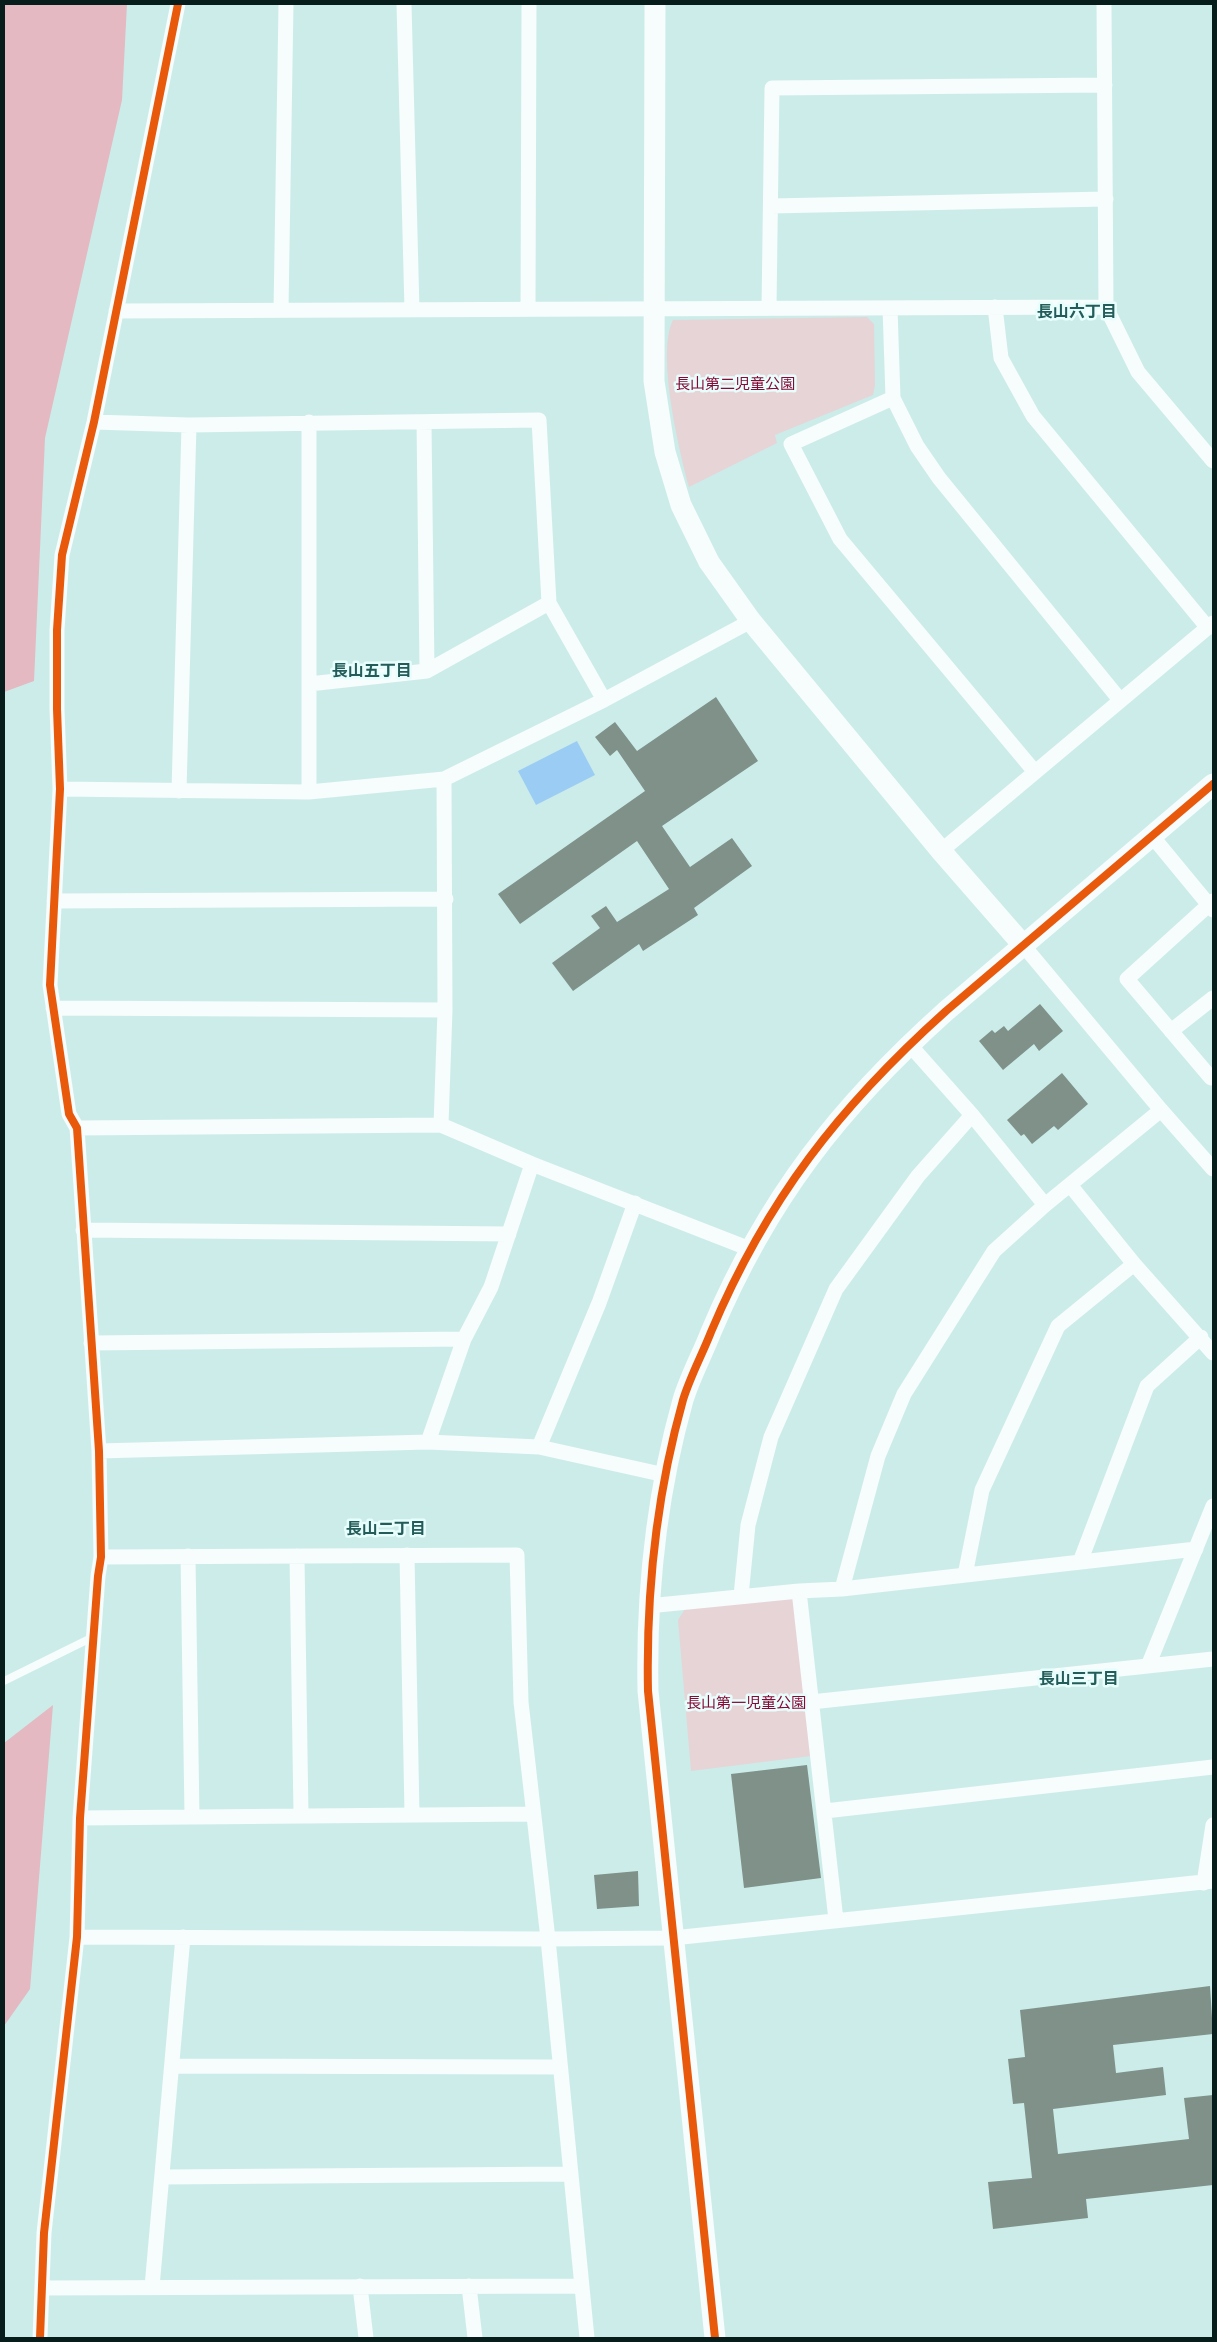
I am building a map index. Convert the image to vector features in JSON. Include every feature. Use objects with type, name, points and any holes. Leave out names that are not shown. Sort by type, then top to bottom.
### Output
[{"type":"street","points":[[40,2338],[44,2233],[77,1937],[80,1818],[93,1637],[101,1557],[99,1451],[76,1128],[69,1114],[50,985],[60,789],[57,630],[62,555],[94,422],[178,4]]},
{"type":"street","points":[[281,310],[286,4]]},
{"type":"street","points":[[404,4],[412,310]]},
{"type":"street","points":[[528,309],[529,4]]},
{"type":"street","points":[[655,4],[652,309],[654,381],[658,419],[672,478],[681,505],[709,562],[750,621],[941,850],[1213,1169]]},
{"type":"street","points":[[1104,4],[1106,307],[1138,372],[1213,461]]},
{"type":"street","points":[[769,308],[772,88],[1105,85]]},
{"type":"street","points":[[771,206],[1106,198]]},
{"type":"street","points":[[941,850],[1210,626],[1033,416],[1000,358],[995,307]]},
{"type":"street","points":[[116,311],[1106,307]]},
{"type":"street","points":[[890,308],[893,398],[917,446],[939,478],[1120,700]]},
{"type":"street","points":[[893,398],[791,444],[840,539],[1035,772]]},
{"type":"street","points":[[94,422],[189,424],[539,420],[549,603],[604,700]]},
{"type":"street","points":[[309,422],[310,792]]},
{"type":"street","points":[[424,422],[427,671]]},
{"type":"street","points":[[179,791],[189,424]]},
{"type":"street","points":[[309,684],[427,671],[549,603]]},
{"type":"street","points":[[60,789],[310,792],[444,779],[604,700],[750,621]]},
{"type":"street","points":[[441,1125],[446,899],[444,779]]},
{"type":"street","points":[[715,2338],[648,1691],[648,1606],[653,1548],[665,1475],[684,1399],[724,1301],[750,1248],[774,1207],[806,1160],[843,1114],[909,1044],[1213,784]]},
{"type":"street","points":[[1152,836],[1212,905],[1128,979],[1211,1078],[1213,1076]]},
{"type":"street","points":[[54,901],[446,899]]},
{"type":"street","points":[[1171,1031],[1213,998]]},
{"type":"street","points":[[53,1008],[445,1010]]},
{"type":"street","points":[[909,1044],[972,1115],[1045,1205]]},
{"type":"street","points":[[842,1589],[878,1456],[904,1394],[994,1251],[1045,1205],[1161,1110]]},
{"type":"street","points":[[741,1596],[748,1524],[771,1437],[836,1289],[918,1176],[972,1115]]},
{"type":"street","points":[[76,1128],[441,1125],[532,1164],[750,1248]]},
{"type":"street","points":[[428,1442],[464,1338],[491,1287],[532,1164]]},
{"type":"street","points":[[1070,1185],[1134,1264],[1201,1337],[1213,1353]]},
{"type":"street","points":[[539,1447],[599,1303],[635,1204]]},
{"type":"street","points":[[83,1230],[509,1234]]},
{"type":"street","points":[[966,1575],[982,1490],[1058,1326],[1134,1264]]},
{"type":"street","points":[[1080,1562],[1147,1386],[1201,1337]]},
{"type":"street","points":[[91,1343],[464,1338]]},
{"type":"street","points":[[99,1451],[428,1442],[539,1447],[665,1475]]},
{"type":"street","points":[[1148,1666],[1213,1506]]},
{"type":"street","points":[[648,1606],[741,1596],[842,1589],[1196,1549]]},
{"type":"street","points":[[407,1555],[412,1815]]},
{"type":"street","points":[[101,1557],[517,1555],[521,1702],[548,1939],[587,2338]]},
{"type":"street","points":[[188,1556],[192,1817]]},
{"type":"street","points":[[297,1556],[301,1816]]},
{"type":"street","points":[[799,1591],[836,1920]]},
{"type":"street","points":[[811,1702],[1213,1660]]},
{"type":"street","points":[[825,1811],[1213,1767]]},
{"type":"street","points":[[80,1818],[533,1814]]},
{"type":"street","points":[[77,1937],[673,1938],[1209,1882],[1213,1825]]},
{"type":"street","points":[[152,2287],[183,1937]]},
{"type":"street","points":[[172,2066],[560,2066]]},
{"type":"street","points":[[162,2177],[570,2174]]},
{"type":"street","points":[[360,2286],[366,2338]]},
{"type":"street","points":[[469,2286],[475,2338]]},
{"type":"street","points":[[43,2288],[582,2286]]},
{"type":"lane","points":[[4,1680],[93,1637]]},
{"type":"green space","name":"長山第二児童公園","points":[[867,317],[874,324],[875,385],[873,395],[775,435],[777,443],[689,487],[675,427],[668,378],[668,335],[673,320]]},
{"type":"green space","name":"長山第一児童公園","points":[[795,1596],[811,1756],[691,1771],[678,1620],[685,1609]]},
{"type":"shaded area","points":[[4,4],[127,4],[122,100],[45,438],[34,681],[4,692]]},
{"type":"shaded area","points":[[53,1705],[30,1989],[4,2026],[4,1743]]},
{"type":"water","points":[[577,741],[595,775],[536,805],[518,771]]},
{"type":"building","points":[[716,697],[758,761],[662,826],[690,867],[732,838],[752,866],[694,908],[698,915],[643,951],[639,944],[573,991],[552,963],[600,928],[591,916],[606,906],[617,922],[669,889],[637,841],[520,924],[498,894],[645,791],[617,750],[610,756],[595,737],[615,722],[637,751]]},
{"type":"building","points":[[1040,1004],[1063,1031],[1039,1051],[1034,1044],[1003,1070],[979,1041],[992,1030],[995,1033],[1004,1026],[1008,1031]]},
{"type":"building","points":[[1062,1073],[1088,1104],[1058,1130],[1054,1126],[1032,1144],[1024,1134],[1021,1136],[1007,1120]]},
{"type":"building","points":[[807,1765],[821,1878],[744,1888],[731,1774]]},
{"type":"building","points":[[638,1871],[639,1906],[597,1909],[594,1875]]},
{"type":"building","points":[[1210,1986],[1213,2034],[1113,2045],[1116,2073],[1163,2067],[1166,2095],[1053,2109],[1058,2154],[1189,2139],[1184,2098],[1213,2095],[1213,2185],[1086,2199],[1088,2218],[993,2229],[988,2182],[1032,2178],[1024,2103],[1013,2104],[1008,2059],[1025,2057],[1020,2010]]},
{"type":"cycle path","points":[[40,2338],[44,2233],[77,1937],[80,1818],[101,1557],[99,1451],[77,1128],[69,1114],[50,985],[60,789],[57,630],[62,555],[94,422],[178,4]]},
{"type":"cycle path","points":[[715,2338],[648,1691],[649,1618],[655,1545],[666,1472],[683,1400],[711,1332],[756,1239],[809,1158],[839,1120],[907,1047],[946,1011],[1213,784]]},
{"type":"district","name":"長山六丁目","points":[[1077,312]]},
{"type":"district","name":"長山五丁目","points":[[372,671]]},
{"type":"district","name":"長山二丁目","points":[[386,1529]]},
{"type":"district","name":"長山三丁目","points":[[1079,1679]]}]
